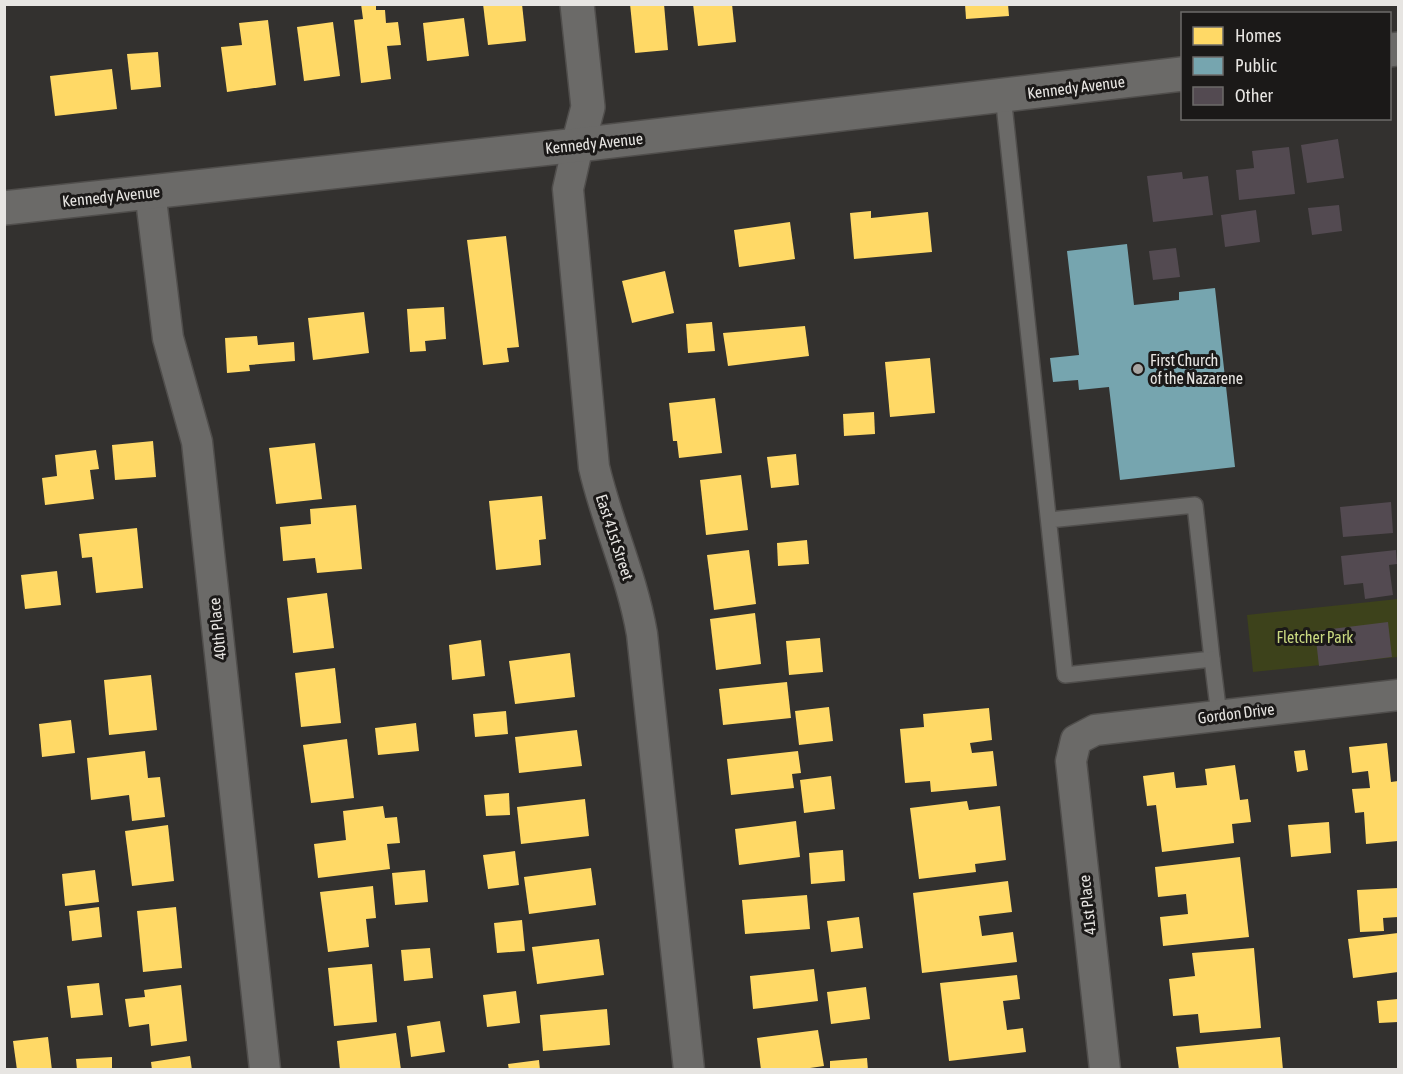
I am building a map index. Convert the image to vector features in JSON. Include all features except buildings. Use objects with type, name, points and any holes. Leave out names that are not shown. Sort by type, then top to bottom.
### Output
[{"type":"street","name":"East 41st Street","points":[[577,4],[588,107],[568,189],[594,467],[601,499],[636,600],[642,634],[689,1070]]},
{"type":"street","name":"Kennedy Avenue","points":[[4,207],[578,145],[1181,75]]},
{"type":"street","name":"40th Place","points":[[150,191],[168,338],[197,442],[265,1070]]},
{"type":"street","name":"Gordon Drive","points":[[1076,740],[1095,730],[1398,695]]},
{"type":"street","name":"41st Place","points":[[1076,740],[1071,761],[1105,1070]]},
{"type":"lane","points":[[1003,96],[1065,675],[1212,660]]},
{"type":"lane","points":[[1049,520],[1196,505],[1219,715]]},
{"type":"green space","name":"Fletcher Park","points":[[1398,599],[1398,657],[1253,672],[1247,615]]},
{"type":"place","name":"First Church of the Nazarene","points":[[1138,369]]}]
